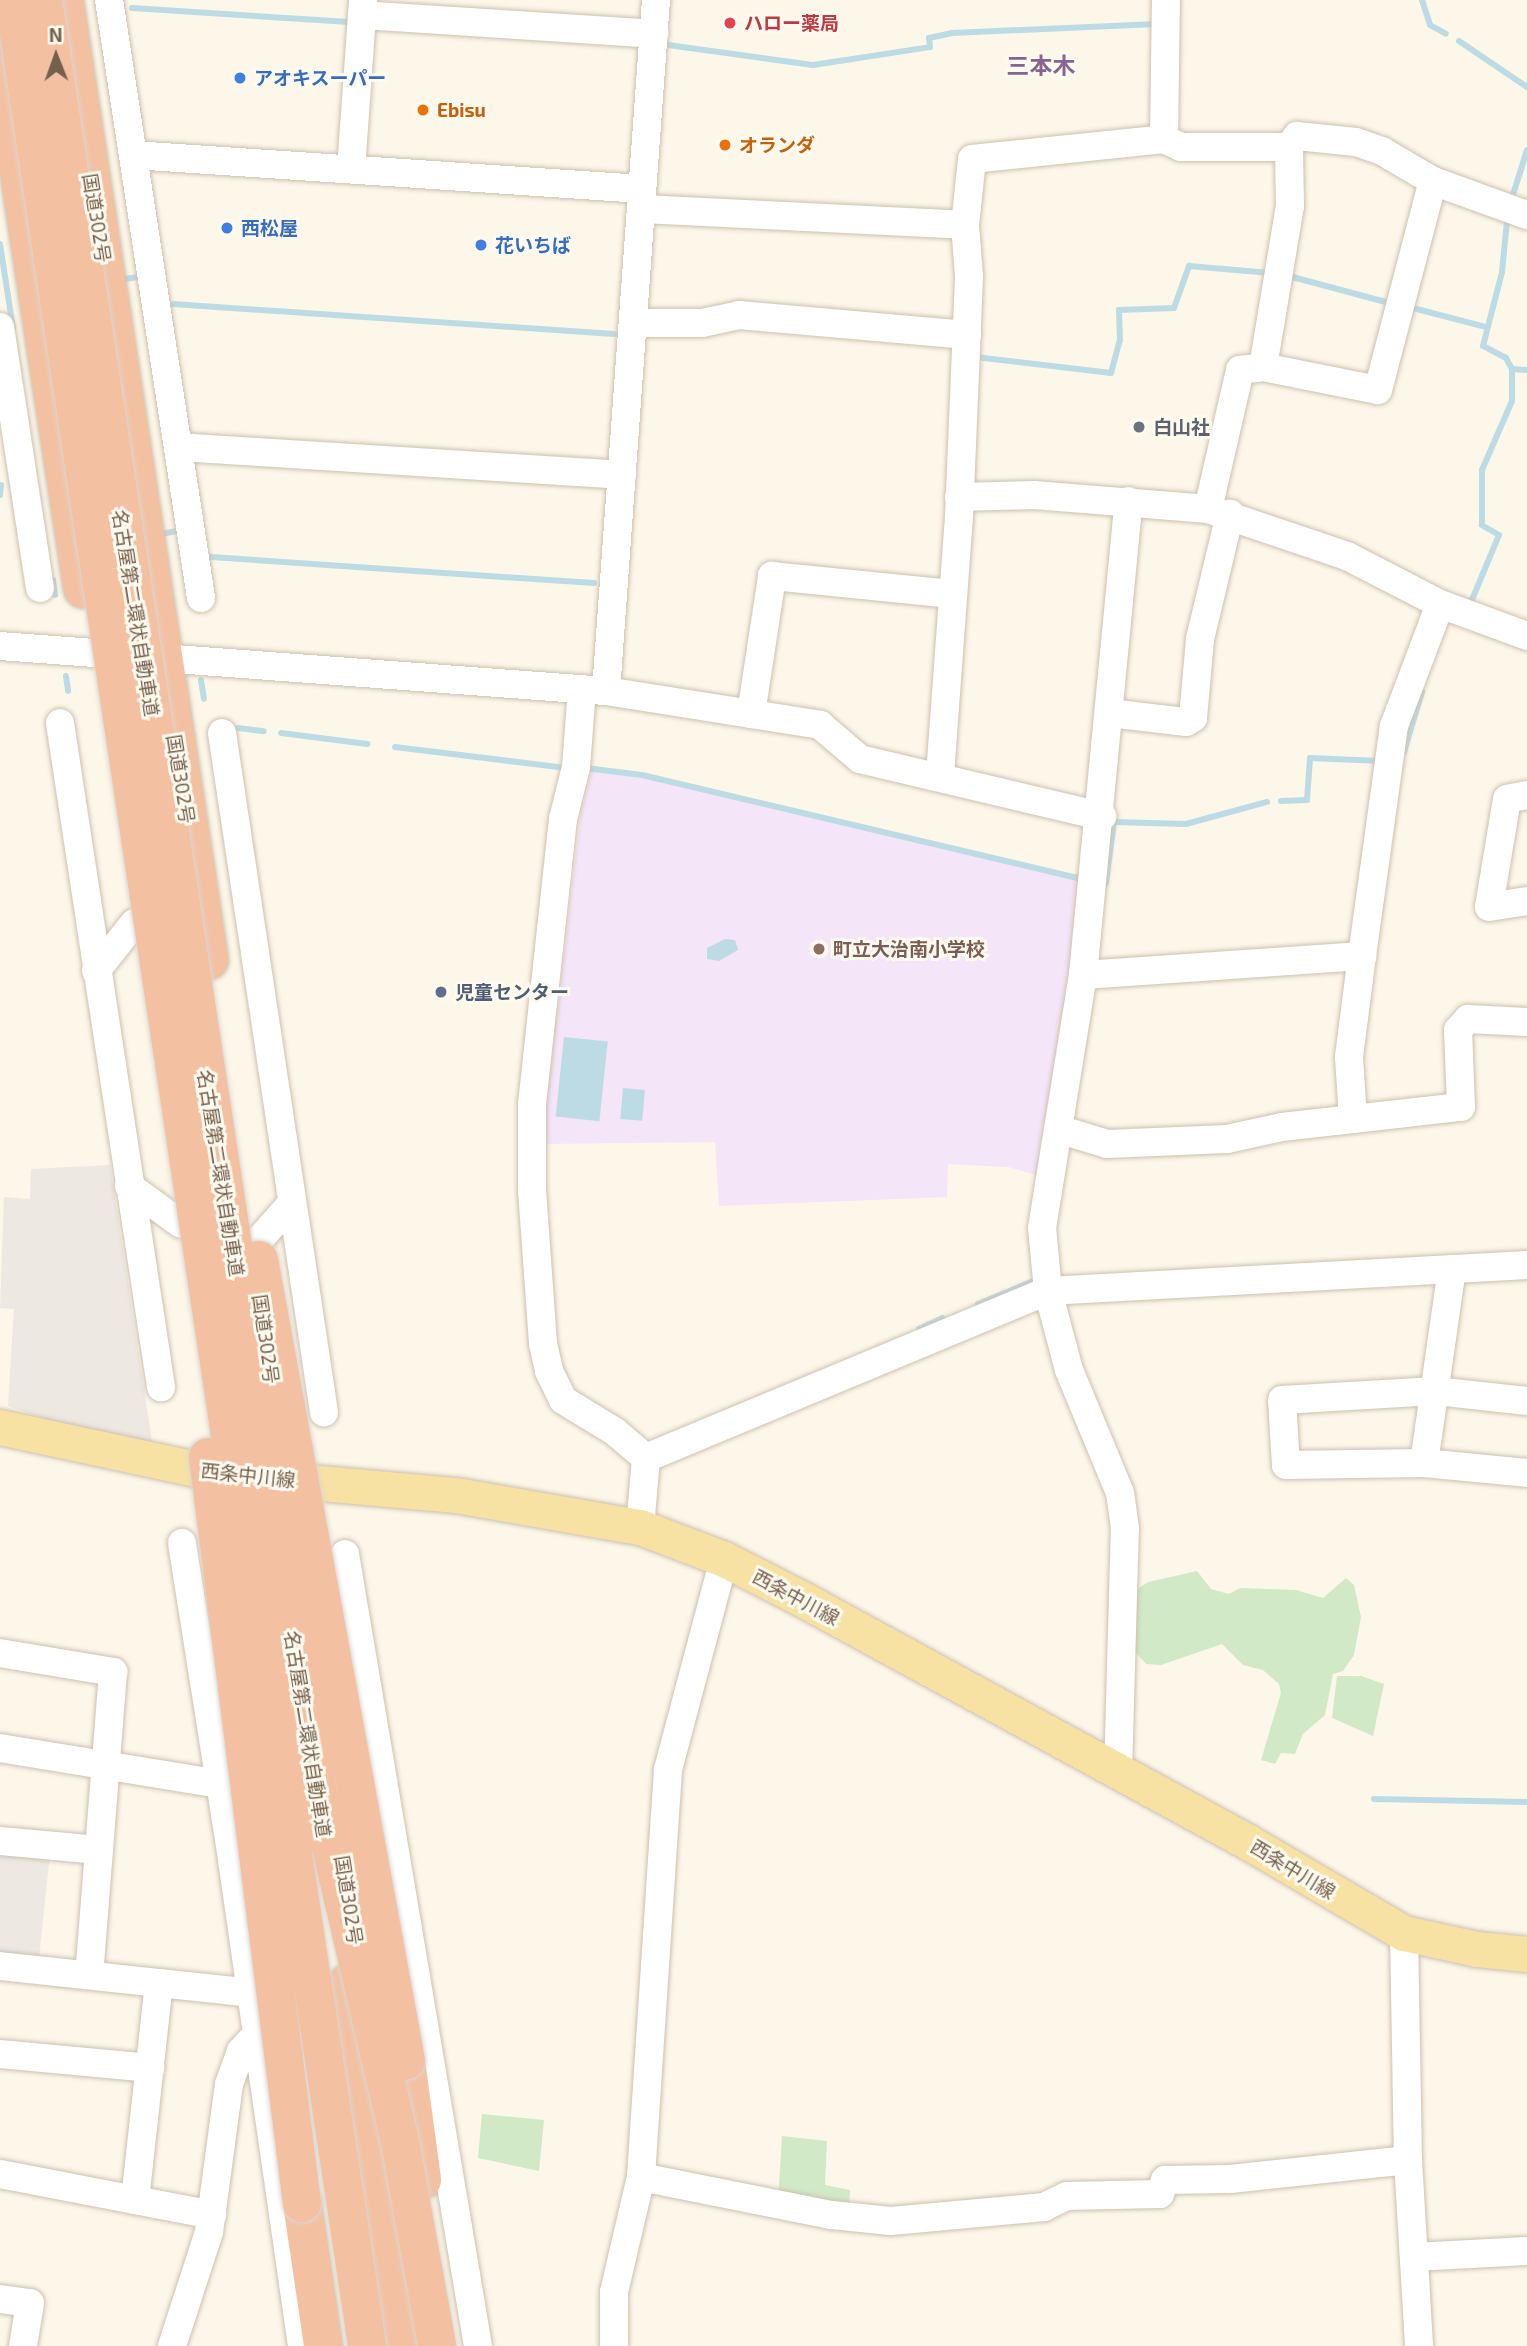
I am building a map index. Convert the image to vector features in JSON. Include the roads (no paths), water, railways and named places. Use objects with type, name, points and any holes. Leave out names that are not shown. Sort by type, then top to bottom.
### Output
[{"type":"highway","name":"名古屋第二環状自動車道","points":[[14,0],[367,2346]]},
{"type":"highway","name":"名古屋第二環状自動車道","points":[[57,1],[187,951],[402,2346]]},
{"type":"highway","name":"国道302号","points":[[57,1],[134,460],[314,1668],[423,2346]]},
{"type":"highway","points":[[0,45],[4,105],[93,652],[349,2346]]},
{"type":"highway","points":[[141,842],[149,957],[201,1405],[302,2203],[323,2346]]},
{"type":"highway","points":[[187,951],[281,1366],[406,2061],[424,2197],[423,2346]]},
{"type":"highway","points":[[317,1788],[401,2147],[437,2346]]},
{"type":"highway","points":[[316,2009],[326,2131],[355,2346]]},
{"type":"main road","name":"西条中川線","points":[[0,1427],[219,1474],[456,1494],[640,1527],[724,1559],[1014,1713],[1118,1774],[1248,1842],[1404,1933],[1477,1949],[1527,1954]]},
{"type":"street","points":[[109,0],[201,598]]},
{"type":"street","points":[[646,1458],[614,1431],[563,1400],[549,1371],[543,1344],[532,1190],[532,1105],[563,819],[594,690],[622,475],[656,0]]},
{"type":"street","points":[[1164,139],[1166,0]]},
{"type":"street","points":[[57,1],[116,44]]},
{"type":"street","points":[[351,169],[362,15],[653,43]]},
{"type":"street","points":[[1263,367],[1290,206],[1289,147],[1297,136],[1356,142],[1382,151],[1433,181],[1527,215]]},
{"type":"street","points":[[940,775],[959,497],[967,335],[965,225],[972,159],[1164,139],[1181,147],[1289,147]]},
{"type":"street","points":[[133,155],[351,169],[642,199],[965,225]]},
{"type":"street","points":[[1109,713],[1186,722],[1193,718],[1200,639],[1240,370],[1263,367],[1377,390],[1433,181]]},
{"type":"street","points":[[633,323],[702,323],[739,315],[967,335]]},
{"type":"street","points":[[0,327],[8,433],[40,588]]},
{"type":"street","points":[[134,460],[173,416]]},
{"type":"street","points":[[8,433],[63,458]]},
{"type":"street","points":[[178,447],[622,475]]},
{"type":"street","points":[[959,497],[1129,501],[1219,512],[1347,556],[1440,604],[1527,636]]},
{"type":"street","points":[[1118,1774],[1125,1528],[1120,1493],[1069,1370],[1048,1291],[1042,1228],[1083,975],[1102,816],[1129,501]]},
{"type":"street","points":[[751,714],[772,576],[953,594]]},
{"type":"street","points":[[1353,1119],[1349,1057],[1394,726],[1440,604]]},
{"type":"street","points":[[0,646],[594,690],[751,714],[820,725],[860,759],[940,775],[1102,816]]},
{"type":"street","points":[[60,723],[161,1387]]},
{"type":"street","points":[[222,733],[324,1412]]},
{"type":"street","points":[[1527,795],[1507,799],[1489,907],[1527,901]]},
{"type":"street","points":[[187,815],[238,844]]},
{"type":"street","points":[[96,971],[134,923]]},
{"type":"street","points":[[1083,975],[1362,956]]},
{"type":"street","points":[[1058,1129],[1113,1143],[1227,1139],[1353,1119],[1461,1107],[1458,1030],[1468,1019],[1527,1022]]},
{"type":"street","points":[[130,1186],[181,1224]]},
{"type":"street","points":[[252,1248],[292,1203]]},
{"type":"street","points":[[646,1458],[1048,1291],[1527,1265]]},
{"type":"street","points":[[1424,1463],[1451,1269]]},
{"type":"street","points":[[1527,1401],[1435,1391],[1282,1400],[1286,1465],[1424,1463],[1527,1473]]},
{"type":"street","points":[[640,1527],[646,1458]]},
{"type":"street","points":[[182,1543],[232,1860],[302,2346]]},
{"type":"street","points":[[345,1554],[478,2346]]},
{"type":"street","points":[[614,2346],[614,2292],[641,2177],[668,1770],[724,1559]]},
{"type":"street","points":[[0,1653],[113,1672],[89,1975]]},
{"type":"street","points":[[314,1668],[383,1779]]},
{"type":"street","points":[[0,1748],[219,1784]]},
{"type":"street","points":[[232,1860],[266,1784]]},
{"type":"street","points":[[0,1841],[99,1850]]},
{"type":"street","points":[[1404,1933],[1408,2160],[1419,2346]]},
{"type":"street","points":[[0,1966],[251,1993]]},
{"type":"street","points":[[135,2200],[159,1983]]},
{"type":"street","points":[[172,2346],[212,2216],[229,2084],[241,2051],[257,2034]]},
{"type":"street","points":[[0,2054],[150,2068]]},
{"type":"street","points":[[641,2177],[832,2215],[891,2221],[1044,2207],[1066,2196],[1160,2194],[1165,2180],[1230,2179],[1408,2160]]},
{"type":"street","points":[[0,2174],[212,2216]]},
{"type":"street","points":[[1414,2257],[1527,2251]]},
{"type":"street","points":[[0,2299],[30,2303],[23,2346]]},
{"type":"water","points":[[725,939],[735,940],[738,950],[719,961],[707,959],[707,948]]},
{"type":"water","points":[[564,1037],[608,1042],[599,1121],[556,1117]]},
{"type":"water","points":[[623,1088],[645,1090],[642,1121],[620,1119]]},
{"type":"waterway","points":[[1422,0],[1430,25],[1446,34]]},
{"type":"waterway","points":[[132,8],[350,22]]},
{"type":"waterway","points":[[668,45],[813,65],[930,47],[929,38],[952,33],[1157,24]]},
{"type":"waterway","points":[[1459,41],[1527,87]]},
{"type":"waterway","points":[[1511,201],[1527,150]]},
{"type":"waterway","points":[[1469,607],[1499,535],[1482,525],[1482,470],[1512,401],[1512,369],[1506,358],[1483,346],[1502,272],[1507,221]]},
{"type":"waterway","points":[[0,244],[13,328]]},
{"type":"waterway","points":[[975,357],[1111,373],[1120,340],[1119,310],[1174,308],[1189,266],[1271,273]]},
{"type":"waterway","points":[[1285,275],[1393,304]]},
{"type":"waterway","points":[[119,280],[138,277]]},
{"type":"waterway","points":[[173,304],[614,334]]},
{"type":"waterway","points":[[1409,307],[1486,327]]},
{"type":"waterway","points":[[1512,369],[1527,370]]},
{"type":"waterway","points":[[0,495],[1,485]]},
{"type":"waterway","points":[[161,534],[177,531]]},
{"type":"waterway","points":[[211,557],[594,583]]},
{"type":"waterway","points":[[53,580],[55,595]]},
{"type":"waterway","points":[[66,676],[68,691]]},
{"type":"waterway","points":[[201,680],[204,699]]},
{"type":"waterway","points":[[1404,752],[1422,692]]},
{"type":"waterway","points":[[238,728],[264,731]]},
{"type":"waterway","points":[[281,733],[367,744]]},
{"type":"waterway","points":[[395,747],[559,767]]},
{"type":"waterway","points":[[1281,801],[1307,800],[1310,758],[1381,761]]},
{"type":"waterway","points":[[586,768],[642,775],[1083,879]]},
{"type":"waterway","points":[[1106,883],[1114,822],[1186,824],[1267,802]]},
{"type":"waterway","points":[[978,1304],[1036,1280]]},
{"type":"waterway","points":[[919,1329],[943,1318]]},
{"type":"waterway","points":[[1374,1799],[1527,1802]]},
{"type":"place","name":"ハロー薬局","points":[[730,23]]},
{"type":"place","name":"アオキスーパー","points":[[240,78]]},
{"type":"place","name":"Ebisu","points":[[423,110]]},
{"type":"place","name":"オランダ","points":[[725,145]]},
{"type":"place","name":"西松屋","points":[[227,228]]},
{"type":"place","name":"花いちば","points":[[481,245]]},
{"type":"place","name":"白山社","points":[[1139,427]]},
{"type":"place","name":"町立大治南小学校","points":[[819,949]]},
{"type":"place","name":"児童センター","points":[[441,992]]},
{"type":"district","name":"三本木","points":[[1041,65]]}]
